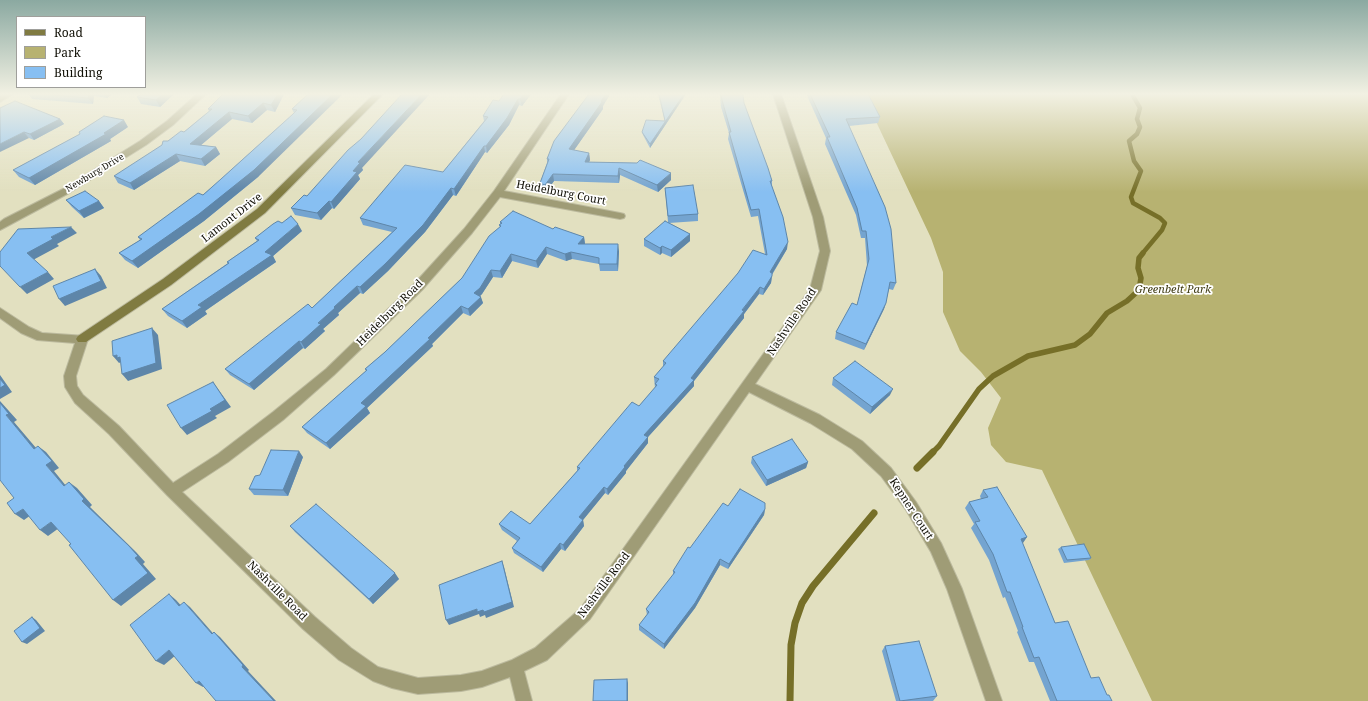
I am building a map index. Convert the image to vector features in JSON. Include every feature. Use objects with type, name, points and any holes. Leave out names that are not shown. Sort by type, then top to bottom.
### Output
[{"type":"street","name":"Newburg Drive","points":[[0,227],[8,221],[66,191],[143,143],[165,127]]},
{"type":"street","name":"Lamont Drive","points":[[82,339],[167,282],[261,211],[346,127]]},
{"type":"street","name":"Heidelburg Road","points":[[172,491],[222,458],[260,430],[330,372],[428,276],[468,231],[498,193],[543,127]]},
{"type":"street","name":"Nashville Road","points":[[82,339],[70,376],[74,392],[114,430],[172,491],[309,623],[346,654],[373,673],[392,680],[418,686],[437,686],[482,679],[515,667],[541,654],[585,614],[815,290],[821,274],[825,251],[818,217],[788,127]]},
{"type":"street","name":"Heidelburg Court","points":[[498,193],[620,216]]},
{"type":"street","points":[[0,312],[25,330],[41,337],[82,339]]},
{"type":"street","name":"Kepner Court","points":[[748,386],[815,419],[857,445],[886,472],[911,506],[936,548],[967,623],[994,701]]},
{"type":"street","points":[[515,667],[524,701]]},
{"type":"green space","name":"Greenbelt Park","points":[[878,127],[1368,127],[1368,701],[1152,701],[1042,470],[1006,462],[991,445],[988,428],[1001,398],[981,372],[960,351],[943,312],[943,272],[931,238]]},
{"type":"building","points":[[0,127],[45,127],[30,134],[24,132],[0,144]]},
{"type":"building","points":[[87,127],[114,127],[104,133],[106,134],[29,178],[13,170],[80,134],[79,132]]},
{"type":"building","points":[[190,127],[211,127],[190,144],[216,147],[201,159],[176,154],[130,183],[114,176],[162,145],[163,141],[168,141],[181,131],[184,132]]},
{"type":"building","points":[[279,127],[299,127],[254,170],[199,214],[132,261],[119,253],[142,239],[138,237],[198,193],[203,195]]},
{"type":"building","points":[[372,127],[391,127],[358,162],[360,163],[353,171],[357,172],[331,202],[329,201],[317,213],[291,208],[304,195],[307,196],[348,150]]},
{"type":"building","points":[[480,127],[500,127],[486,146],[484,146],[454,189],[451,188],[423,225],[385,264],[360,287],[357,286],[334,307],[335,308],[318,323],[321,324],[301,342],[299,341],[249,384],[225,369],[308,304],[312,308],[397,228],[360,218],[405,165],[443,172]]},
{"type":"building","points":[[565,127],[585,127],[569,149],[589,153],[585,162],[637,163],[640,160],[671,173],[657,185],[619,168],[618,176],[553,174],[545,185],[540,183],[554,141]]},
{"type":"building","points":[[644,127],[662,127],[650,144],[642,132]]},
{"type":"building","points":[[730,127],[753,127],[772,181],[770,181],[783,217],[788,242],[770,272],[772,273],[772,276],[764,289],[760,287],[742,310],[744,311],[691,378],[694,380],[644,435],[648,437],[624,466],[625,467],[607,489],[604,487],[579,517],[583,520],[563,545],[560,543],[541,567],[512,548],[520,538],[499,524],[511,511],[530,524],[580,468],[577,467],[632,402],[639,406],[657,385],[655,384],[659,379],[654,377],[666,363],[663,361],[738,273],[753,250],[767,255],[759,209],[751,210],[729,132],[731,132]]},
{"type":"building","points":[[825,127],[849,127],[885,207],[891,229],[896,283],[890,282],[886,303],[866,344],[836,332],[852,303],[857,305],[869,259],[866,231],[862,231],[857,208],[827,137],[830,137]]},
{"type":"building","points":[[693,185],[698,214],[668,216],[665,188]]},
{"type":"building","points":[[85,191],[99,201],[79,211],[66,200]]},
{"type":"building","points":[[513,211],[553,229],[555,227],[584,237],[578,244],[618,244],[617,264],[599,264],[599,258],[571,252],[565,254],[546,247],[536,261],[511,254],[500,271],[491,270],[480,288],[474,293],[481,297],[468,309],[461,306],[428,338],[430,339],[361,403],[366,406],[326,443],[302,427],[367,370],[365,369],[385,352],[462,278],[489,236],[501,226],[499,225],[502,223],[500,222]]},
{"type":"building","points":[[291,216],[298,224],[265,252],[272,255],[198,305],[202,307],[182,321],[162,309],[229,263],[227,262],[259,240],[255,238],[273,224],[278,221],[282,223]]},
{"type":"building","points":[[665,221],[690,234],[671,250],[662,246],[660,248],[644,239]]},
{"type":"building","points":[[71,227],[51,237],[53,239],[27,253],[48,272],[20,287],[0,266],[0,252],[18,229]]},
{"type":"building","points":[[95,269],[101,281],[59,299],[53,286]]},
{"type":"building","points":[[152,328],[156,363],[122,374],[120,357],[117,358],[117,355],[113,356],[112,341]]},
{"type":"building","points":[[855,361],[893,389],[872,407],[833,378]]},
{"type":"building","points":[[0,379],[5,385],[0,388]]},
{"type":"building","points":[[213,382],[225,400],[210,409],[212,411],[181,428],[167,405]]},
{"type":"building","points":[[0,403],[9,414],[6,415],[34,449],[38,446],[52,461],[46,465],[64,486],[69,482],[84,499],[82,501],[138,556],[135,558],[148,573],[113,600],[69,545],[71,544],[51,522],[40,530],[23,509],[15,514],[7,503],[14,498],[0,480]]},
{"type":"building","points":[[792,439],[808,462],[767,480],[752,457]]},
{"type":"building","points":[[271,450],[299,451],[283,490],[249,489],[255,476],[260,475]]},
{"type":"building","points":[[997,487],[1027,537],[1021,539],[1055,623],[1068,621],[1091,678],[1099,677],[1107,695],[1109,695],[1112,701],[1057,701],[1039,657],[1034,658],[1010,592],[1007,592],[993,554],[975,522],[980,521],[969,502],[988,497],[983,490]]},
{"type":"building","points":[[740,489],[765,503],[765,509],[729,564],[720,559],[695,603],[664,644],[639,625],[649,612],[646,609],[675,572],[673,571],[688,547],[690,548],[723,503],[728,506]]},
{"type":"building","points":[[316,504],[395,573],[369,599],[290,526]]},
{"type":"building","points":[[1084,544],[1091,558],[1067,560],[1061,547]]},
{"type":"building","points":[[502,561],[512,602],[484,612],[483,610],[477,612],[477,609],[446,620],[439,585]]},
{"type":"building","points":[[169,594],[179,606],[184,602],[212,634],[214,632],[243,665],[242,667],[274,701],[216,701],[199,681],[196,683],[169,650],[156,661],[130,625]]},
{"type":"building","points":[[32,617],[40,628],[22,642],[14,631]]},
{"type":"building","points":[[919,641],[937,696],[900,701],[885,646]]},
{"type":"building","points":[[627,679],[627,701],[593,701],[594,680]]},
{"type":"waterway","points":[[1140,127],[1137,134],[1129,141],[1134,161],[1141,171],[1131,197],[1133,203],[1160,218],[1165,223],[1162,230],[1142,254]]},
{"type":"waterway","points":[[917,468],[939,446],[979,389],[993,376],[1028,356],[1075,345],[1090,334],[1107,313],[1127,301],[1139,290],[1141,278],[1138,268],[1139,258],[1143,253]]},
{"type":"waterway","points":[[790,701],[791,645],[795,623],[802,603],[813,586],[874,513]]}]
